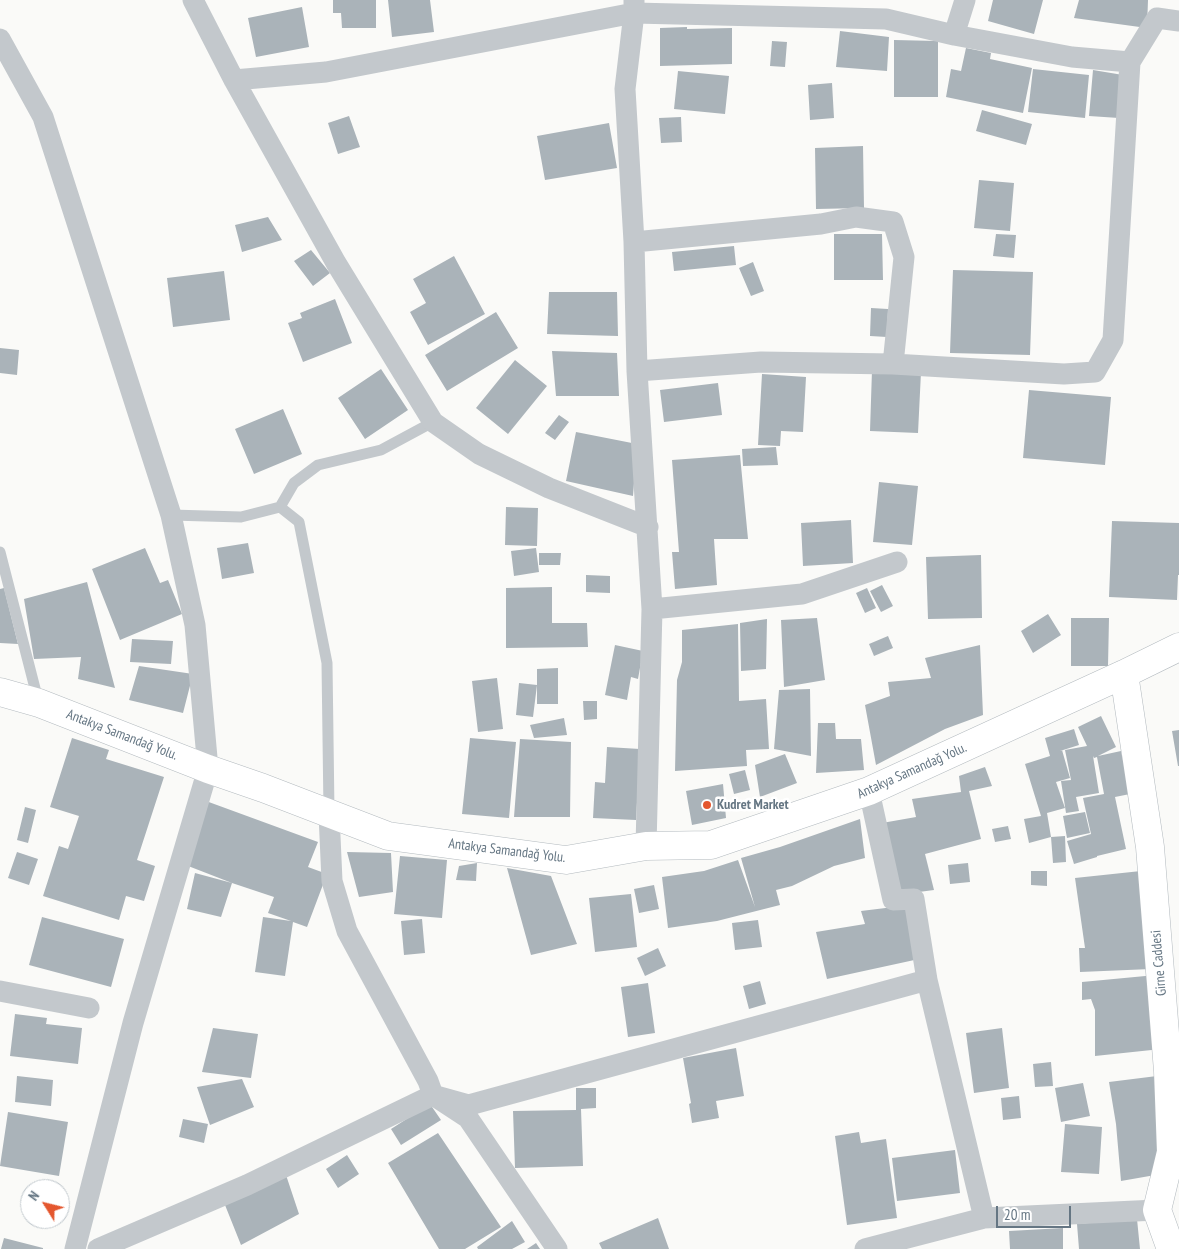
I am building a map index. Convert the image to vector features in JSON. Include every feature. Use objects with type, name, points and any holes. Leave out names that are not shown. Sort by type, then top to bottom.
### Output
[{"type":"street","points":[[193,0],[234,80],[336,263],[432,422],[479,454],[549,488],[648,528]]},
{"type":"street","points":[[954,34],[965,0]]},
{"type":"street","points":[[234,80],[326,72],[634,6],[886,19],[1072,57],[1130,62]]},
{"type":"street","points":[[634,6],[625,89],[634,242],[638,371],[652,609],[646,846]]},
{"type":"street","points":[[638,371],[761,362],[893,364],[1064,374],[1095,372],[1114,340],[1130,62],[1157,9],[1179,21]]},
{"type":"street","points":[[0,39],[43,117],[170,515],[195,625],[208,769],[133,1023],[75,1249]]},
{"type":"street","points":[[634,242],[821,224],[856,217],[893,222],[904,256],[893,364]]},
{"type":"street","points":[[652,609],[802,594],[897,562]]},
{"type":"street","name":"Antakya Samandağ Yolu.","points":[[0,692],[38,703],[388,836],[566,860],[646,846],[710,845],[869,792],[1179,647]]},
{"type":"street","name":"Girne Caddesi","points":[[1124,674],[1150,847],[1175,1153],[1157,1210]]},
{"type":"street","points":[[869,792],[893,900],[914,899],[927,980],[984,1218]]},
{"type":"street","points":[[329,814],[332,881],[348,931],[428,1081],[433,1095],[468,1118],[557,1249]]},
{"type":"street","points":[[98,1249],[247,1186],[433,1095],[469,1105],[927,980]]},
{"type":"street","points":[[0,991],[89,1008]]},
{"type":"street","points":[[865,1249],[984,1218],[1157,1210],[1171,1249]]},
{"type":"lane","points":[[170,515],[241,517],[280,506],[294,483],[318,465],[381,450],[432,422]]},
{"type":"lane","points":[[280,506],[299,522],[327,663],[329,814]]},
{"type":"lane","points":[[0,552],[38,703]]},
{"type":"building","points":[[333,0],[376,0],[376,28],[342,28],[341,13],[333,13]]},
{"type":"building","points":[[388,0],[430,0],[434,32],[392,37]]},
{"type":"building","points":[[993,0],[1043,0],[1034,34],[988,21]]},
{"type":"building","points":[[1079,0],[1148,0],[1147,28],[1074,18]]},
{"type":"building","points":[[302,7],[309,47],[256,57],[248,18]]},
{"type":"building","points":[[687,27],[687,29],[732,28],[732,64],[660,66],[660,28]]},
{"type":"building","points":[[840,31],[889,37],[887,71],[836,67]]},
{"type":"building","points":[[894,40],[938,41],[938,97],[894,97]]},
{"type":"building","points":[[772,41],[787,42],[785,67],[770,66]]},
{"type":"building","points":[[966,48],[991,53],[990,59],[1032,68],[1023,113],[946,97],[951,69],[961,71]]},
{"type":"building","points":[[1033,69],[1089,75],[1085,118],[1028,112]]},
{"type":"building","points":[[1093,70],[1123,75],[1119,118],[1089,116]]},
{"type":"building","points":[[678,71],[729,76],[725,114],[674,109]]},
{"type":"building","points":[[832,83],[834,118],[810,120],[808,85]]},
{"type":"building","points":[[982,110],[1032,124],[1026,145],[976,131]]},
{"type":"building","points":[[349,116],[360,147],[338,154],[328,123]]},
{"type":"building","points":[[681,117],[682,142],[661,143],[659,118]]},
{"type":"building","points":[[609,123],[617,168],[545,180],[537,136]]},
{"type":"building","points":[[863,146],[864,208],[816,209],[815,148]]},
{"type":"building","points":[[979,180],[1014,183],[1010,231],[974,228]]},
{"type":"building","points":[[268,217],[282,240],[242,252],[235,225]]},
{"type":"building","points":[[834,234],[882,234],[883,280],[834,280]]},
{"type":"building","points":[[996,234],[1016,235],[1014,258],[993,256]]},
{"type":"building","points":[[734,246],[736,265],[674,271],[672,252]]},
{"type":"building","points":[[311,250],[330,273],[313,286],[294,261]]},
{"type":"building","points":[[454,256],[485,314],[428,345],[410,312],[426,303],[413,279]]},
{"type":"building","points":[[753,262],[764,291],[751,296],[739,268]]},
{"type":"building","points":[[953,270],[1033,272],[1030,355],[950,353]]},
{"type":"building","points":[[224,271],[230,320],[173,327],[167,278]]},
{"type":"building","points":[[549,292],[617,292],[618,336],[547,334]]},
{"type":"building","points":[[335,299],[352,343],[303,362],[288,323],[302,318],[300,313]]},
{"type":"building","points":[[871,308],[888,309],[887,337],[870,336]]},
{"type":"building","points":[[496,312],[518,348],[447,391],[425,355]]},
{"type":"building","points":[[0,348],[19,350],[17,375],[0,373]]},
{"type":"building","points":[[552,351],[617,353],[619,396],[556,396]]},
{"type":"building","points":[[515,360],[547,386],[508,434],[476,408]]},
{"type":"building","points":[[381,369],[408,410],[365,439],[338,398]]},
{"type":"building","points":[[872,370],[921,372],[918,433],[870,431]]},
{"type":"building","points":[[762,374],[806,377],[803,432],[781,431],[780,446],[758,445]]},
{"type":"building","points":[[718,383],[722,415],[664,422],[660,390]]},
{"type":"building","points":[[1029,390],[1111,397],[1105,465],[1023,458]]},
{"type":"building","points":[[283,409],[302,454],[254,474],[235,429]]},
{"type":"building","points":[[559,415],[569,422],[555,440],[545,433]]},
{"type":"building","points":[[576,432],[637,444],[633,496],[566,481]]},
{"type":"building","points":[[776,447],[778,465],[743,466],[742,449]]},
{"type":"building","points":[[740,455],[748,539],[714,539],[717,585],[675,589],[672,552],[679,552],[672,460]]},
{"type":"building","points":[[879,482],[918,486],[912,545],[873,542]]},
{"type":"building","points":[[506,507],[538,508],[537,546],[505,545]]},
{"type":"building","points":[[851,520],[853,563],[803,566],[801,523]]},
{"type":"building","points":[[1112,521],[1179,523],[1177,600],[1109,597]]},
{"type":"building","points":[[248,543],[254,573],[222,579],[217,548]]},
{"type":"building","points":[[145,548],[160,583],[168,580],[182,614],[120,640],[92,569]]},
{"type":"building","points":[[536,548],[539,572],[514,576],[511,551]]},
{"type":"building","points":[[539,553],[561,553],[560,565],[539,565]]},
{"type":"building","points":[[981,555],[982,618],[928,619],[926,557]]},
{"type":"building","points":[[586,575],[610,576],[610,593],[586,592]]},
{"type":"building","points":[[87,582],[115,688],[78,679],[81,657],[34,659],[24,599]]},
{"type":"building","points":[[882,585],[893,606],[881,612],[870,591]]},
{"type":"building","points":[[552,587],[552,623],[587,623],[588,647],[506,648],[506,588]]},
{"type":"building","points":[[4,588],[18,644],[0,643],[0,589]]},
{"type":"building","points":[[867,588],[876,608],[865,613],[856,593]]},
{"type":"building","points":[[1048,614],[1061,635],[1033,653],[1021,631]]},
{"type":"building","points":[[817,618],[825,680],[784,687],[781,620]]},
{"type":"building","points":[[1071,618],[1109,618],[1108,666],[1071,666]]},
{"type":"building","points":[[767,619],[766,669],[741,671],[740,623]]},
{"type":"building","points":[[738,624],[739,701],[766,699],[769,749],[746,750],[747,766],[675,771],[677,680],[682,662],[682,630]]},
{"type":"building","points":[[888,636],[893,648],[874,656],[869,644]]},
{"type":"building","points":[[132,639],[173,641],[171,664],[130,662]]},
{"type":"building","points":[[615,645],[643,651],[638,679],[631,677],[627,700],[605,695]]},
{"type":"building","points":[[980,645],[983,715],[945,729],[876,765],[865,705],[890,696],[888,682],[931,678],[925,658]]},
{"type":"building","points":[[139,666],[193,674],[183,713],[129,700]]},
{"type":"building","points":[[558,668],[558,704],[537,704],[537,669]]},
{"type":"building","points":[[497,678],[503,729],[478,732],[472,681]]},
{"type":"building","points":[[519,683],[537,685],[533,717],[516,715]]},
{"type":"building","points":[[810,689],[811,756],[774,749],[779,690]]},
{"type":"building","points":[[583,701],[597,701],[597,719],[584,720]]},
{"type":"building","points":[[1101,716],[1116,747],[1098,756],[1121,751],[1130,794],[1115,797],[1126,849],[1074,864],[1067,841],[1091,834],[1083,798],[1104,794],[1097,757],[1094,758],[1093,756],[1099,793],[1076,797],[1079,811],[1066,813],[1061,781],[1071,780],[1065,750],[1087,746],[1078,727]]},
{"type":"building","points":[[564,718],[567,735],[534,738],[530,725]]},
{"type":"building","points":[[818,723],[835,723],[836,739],[861,739],[864,770],[816,773]]},
{"type":"building","points":[[1074,729],[1079,745],[1062,750],[1070,778],[1056,782],[1065,808],[1047,813],[1051,837],[1029,843],[1024,819],[1041,816],[1025,764],[1050,756],[1045,738]]},
{"type":"building","points":[[1179,730],[1179,766],[1178,766],[1172,731]]},
{"type":"building","points":[[72,738],[109,750],[106,759],[164,777],[137,860],[155,866],[144,901],[126,896],[119,920],[43,896],[59,846],[68,849],[79,816],[50,807]]},
{"type":"building","points":[[470,738],[516,742],[509,818],[462,814]]},
{"type":"building","points":[[520,739],[571,742],[570,817],[514,817]]},
{"type":"building","points":[[607,747],[640,749],[636,820],[593,818],[595,782],[605,783]]},
{"type":"building","points":[[785,754],[797,783],[760,797],[755,765]]},
{"type":"building","points":[[985,767],[992,786],[969,791],[981,839],[925,854],[934,890],[896,895],[882,823],[916,817],[912,799],[961,792],[959,776]]},
{"type":"building","points":[[745,770],[750,790],[734,794],[729,774]]},
{"type":"building","name":"Kudret Market","points":[[723,784],[726,818],[692,825],[686,791]]},
{"type":"building","points":[[206,801],[318,842],[308,867],[327,874],[307,927],[293,922],[285,976],[255,972],[263,917],[291,921],[268,913],[274,897],[183,864]]},
{"type":"building","points":[[25,807],[36,810],[28,843],[17,840]]},
{"type":"building","points":[[1085,812],[1090,833],[1067,838],[1063,816]]},
{"type":"building","points":[[860,819],[865,858],[834,866],[792,886],[776,890],[780,905],[717,921],[668,928],[662,877],[704,871],[738,860],[755,907],[741,858],[780,847]]},
{"type":"building","points":[[1008,826],[1011,839],[995,842],[992,829]]},
{"type":"building","points":[[1065,836],[1066,862],[1053,863],[1051,837]]},
{"type":"building","points":[[17,852],[38,859],[29,885],[8,878]]},
{"type":"building","points":[[347,852],[391,853],[393,892],[359,897]]},
{"type":"building","points":[[400,856],[447,860],[442,918],[394,914]]},
{"type":"building","points":[[477,863],[476,881],[456,880],[459,866]]},
{"type":"building","points":[[968,863],[970,882],[950,884],[948,865]]},
{"type":"building","points":[[507,868],[551,876],[577,944],[531,955]]},
{"type":"building","points":[[1031,871],[1047,871],[1047,886],[1031,885]]},
{"type":"building","points":[[1141,871],[1151,969],[1080,972],[1079,948],[1085,948],[1075,878]]},
{"type":"building","points":[[195,873],[232,883],[221,917],[187,909]]},
{"type":"building","points":[[654,885],[659,909],[639,913],[634,889]]},
{"type":"building","points":[[631,894],[637,947],[595,952],[589,898]]},
{"type":"building","points":[[910,905],[919,959],[827,979],[816,932],[865,924],[861,911]]},
{"type":"building","points":[[42,917],[124,939],[111,987],[29,965]]},
{"type":"building","points":[[422,919],[425,953],[404,955],[401,921]]},
{"type":"building","points":[[758,920],[762,947],[735,950],[732,923]]},
{"type":"building","points":[[658,948],[666,966],[645,976],[637,958]]},
{"type":"building","points":[[1156,975],[1161,1049],[1095,1056],[1095,1010],[1091,999],[1082,1000],[1082,982]]},
{"type":"building","points":[[760,981],[766,1004],[749,1009],[743,986]]},
{"type":"building","points":[[648,983],[655,1033],[628,1037],[621,987]]},
{"type":"building","points":[[15,1014],[47,1018],[46,1024],[82,1028],[78,1064],[10,1056]]},
{"type":"building","points":[[213,1028],[258,1034],[251,1078],[202,1072]]},
{"type":"building","points":[[1002,1028],[1009,1088],[974,1093],[966,1033]]},
{"type":"building","points":[[736,1048],[744,1096],[716,1101],[719,1118],[692,1123],[689,1104],[691,1103],[683,1058]]},
{"type":"building","points":[[1051,1062],[1053,1086],[1035,1087],[1033,1064]]},
{"type":"building","points":[[17,1076],[53,1080],[51,1106],[15,1102]]},
{"type":"building","points":[[1157,1076],[1161,1174],[1121,1181],[1116,1124],[1109,1082]]},
{"type":"building","points":[[242,1079],[254,1107],[210,1125],[197,1087]]},
{"type":"building","points":[[1083,1083],[1090,1116],[1061,1122],[1055,1088]]},
{"type":"building","points":[[576,1088],[596,1088],[596,1108],[581,1109],[583,1166],[515,1168],[513,1111],[576,1110]]},
{"type":"building","points":[[1019,1096],[1021,1118],[1003,1120],[1001,1098]]},
{"type":"building","points":[[430,1104],[441,1120],[401,1145],[391,1129]]},
{"type":"building","points":[[8,1112],[68,1122],[59,1176],[0,1166]]},
{"type":"building","points":[[183,1119],[208,1124],[204,1143],[179,1137]]},
{"type":"building","points":[[1065,1124],[1102,1127],[1099,1174],[1061,1172]]},
{"type":"building","points":[[859,1132],[861,1143],[886,1139],[897,1218],[847,1225],[835,1136]]},
{"type":"building","points":[[438,1133],[501,1227],[465,1249],[439,1249],[388,1163]]},
{"type":"building","points":[[955,1150],[960,1193],[897,1201],[892,1158]]},
{"type":"building","points":[[347,1155],[359,1174],[338,1188],[326,1169]]},
{"type":"building","points":[[286,1175],[299,1214],[241,1245],[225,1205]]},
{"type":"building","points":[[658,1218],[669,1249],[602,1249],[599,1243]]},
{"type":"building","points":[[1137,1219],[1140,1249],[1079,1249],[1077,1224]]},
{"type":"building","points":[[512,1221],[525,1242],[512,1249],[478,1249],[477,1247]]},
{"type":"building","points":[[1063,1228],[1063,1249],[1010,1249],[1009,1231]]},
{"type":"building","points":[[4,1238],[43,1248],[43,1249],[1,1249]]},
{"type":"building","points":[[536,1243],[540,1249],[527,1249]]},
{"type":"place","name":"Kudret Market","points":[[707,805]]}]
